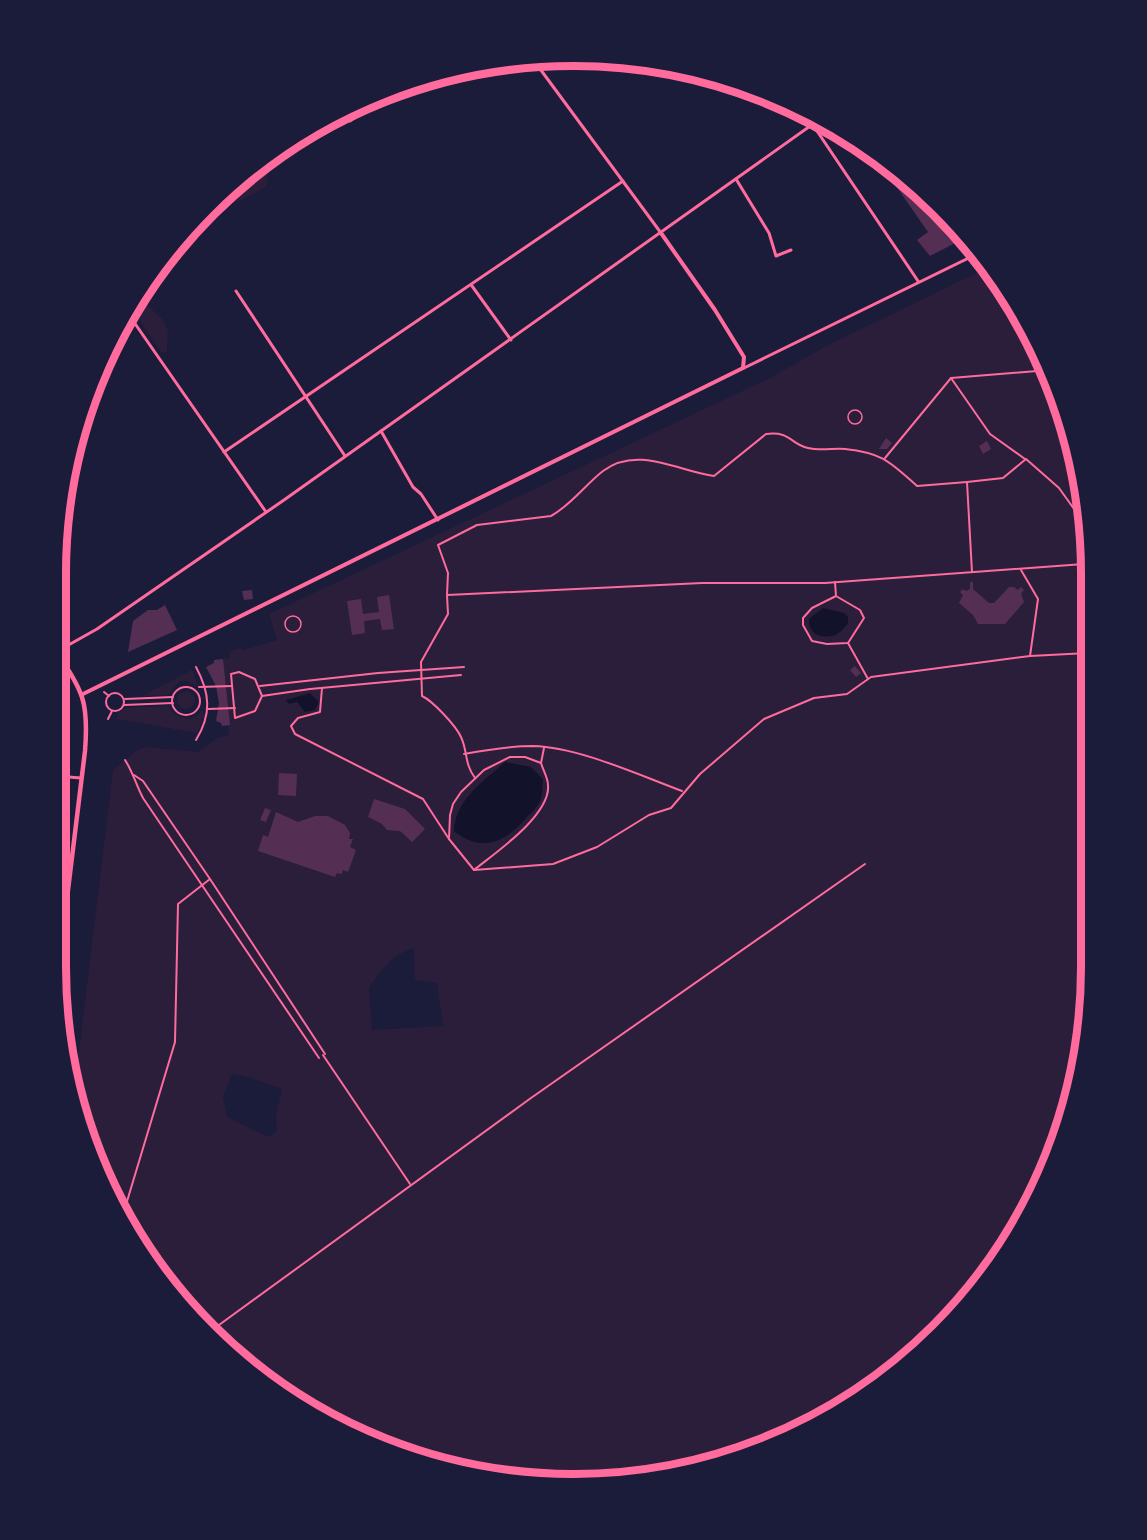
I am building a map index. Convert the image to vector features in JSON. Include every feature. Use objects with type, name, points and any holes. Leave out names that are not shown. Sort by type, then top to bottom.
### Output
[{"type":"main road","points":[[66,667],[83,694],[87,716],[66,907]]},
{"type":"street","points":[[539,67],[716,310],[744,357],[743,368]]},
{"type":"street","points":[[348,118],[350,121],[363,112]]},
{"type":"street","points":[[66,646],[97,629],[266,512],[812,126]]},
{"type":"street","points":[[814,127],[918,281]]},
{"type":"street","points":[[736,179],[769,234],[776,256],[790,249]]},
{"type":"street","points":[[224,452],[304,396],[472,286],[623,181]]},
{"type":"street","points":[[83,694],[970,257]]},
{"type":"street","points":[[472,286],[511,340]]},
{"type":"street","points":[[236,291],[345,456]]},
{"type":"street","points":[[133,321],[266,512]]},
{"type":"street","points":[[885,458],[951,378],[1038,371]]},
{"type":"street","points":[[951,378],[990,434],[1026,459],[1059,488],[1078,514]]},
{"type":"street","points":[[381,430],[413,488],[421,494],[438,520]]},
{"type":"street","points":[[475,778],[466,765],[461,737],[434,701],[422,696],[421,662],[448,615],[448,573],[438,545],[477,525],[551,516],[560,511],[604,470],[632,458],[714,476],[765,434],[787,435],[807,448],[869,452],[885,458],[917,486],[1003,478],[1026,459]]},
{"type":"street","points":[[967,483],[972,572]]},
{"type":"street","points":[[447,595],[683,584],[835,582],[1081,565]]},
{"type":"street","points":[[1022,570],[1038,599],[1030,656]]},
{"type":"street","points":[[835,582],[836,596]]},
{"type":"street","points":[[836,596],[860,610],[864,618],[848,643]]},
{"type":"street","points":[[836,596],[812,608],[803,618],[803,625],[812,641],[827,644],[848,643]]},
{"type":"street","points":[[848,643],[868,679]]},
{"type":"street","points":[[474,870],[553,864],[597,847],[650,815],[671,808],[707,767],[764,719],[814,698],[847,694],[868,679],[1030,656],[1081,653]]},
{"type":"street","points":[[196,667],[206,687],[208,699],[205,726],[196,740]]},
{"type":"street","points":[[260,686],[464,667]]},
{"type":"street","points":[[240,672],[255,679],[260,686],[262,696],[255,711],[249,716],[236,718],[232,686],[231,674],[240,672]]},
{"type":"street","points":[[262,696],[461,675]]},
{"type":"street","points":[[199,687],[232,686]]},
{"type":"street","points":[[189,687],[196,691],[200,699],[198,708],[190,714],[177,711],[172,703],[173,697],[180,688],[189,687]]},
{"type":"street","points":[[322,688],[320,712],[298,718],[291,726],[295,734],[423,799],[474,870]]},
{"type":"street","points":[[105,692],[109,696]]},
{"type":"street","points":[[109,696],[118,693],[124,699],[173,697]]},
{"type":"street","points":[[109,696],[107,704],[112,710]]},
{"type":"street","points":[[123,706],[124,699]]},
{"type":"street","points":[[200,699],[208,699]]},
{"type":"street","points":[[112,710],[118,710],[123,706],[172,703]]},
{"type":"street","points":[[208,709],[235,708]]},
{"type":"street","points":[[108,719],[112,710]]},
{"type":"street","points":[[464,754],[522,747],[544,748],[597,760],[683,792]]},
{"type":"street","points":[[474,870],[526,828],[543,806],[549,786],[541,763],[544,748]]},
{"type":"street","points":[[449,838],[453,804],[484,770],[510,757],[525,757],[541,763]]},
{"type":"street","points":[[125,760],[143,798],[319,1059]]},
{"type":"street","points":[[134,775],[143,781],[210,879],[410,1184]]},
{"type":"street","points":[[66,777],[82,778]]},
{"type":"street","points":[[217,1327],[410,1184],[865,864]]},
{"type":"street","points":[[126,1205],[175,1042],[178,904],[210,879]]},
{"type":"path","points":[[856,410],[863,417],[861,422],[851,424],[848,419],[849,413],[856,410]]},
{"type":"path","points":[[297,617],[301,620],[300,628],[292,632],[284,626],[286,620],[297,617]]},
{"type":"shaded area","points":[[267,169],[267,186],[242,200],[226,204]]},
{"type":"shaded area","points":[[980,271],[1013,320],[1029,349],[1054,410],[1071,474],[1080,540],[1081,967],[1077,1033],[1064,1098],[1054,1130],[1029,1191],[1013,1220],[976,1275],[955,1301],[908,1348],[882,1369],[827,1406],[798,1422],[737,1447],[705,1457],[640,1470],[607,1473],[540,1473],[507,1470],[442,1457],[410,1447],[349,1422],[320,1406],[265,1369],[239,1348],[192,1301],[171,1275],[134,1220],[118,1191],[93,1130],[77,1070],[113,770],[136,751],[146,747],[198,752],[219,737],[229,735],[220,659],[230,658],[230,651],[242,648],[243,650],[277,640],[269,614],[770,378],[826,346]],"holes":[[[414,948],[415,980],[437,983],[443,1026],[372,1030],[369,988],[383,969],[394,959]],[[232,1074],[252,1078],[282,1089],[276,1116],[277,1131],[268,1137],[227,1117],[223,1097]]]},
{"type":"shaded area","points":[[145,303],[163,320],[168,331],[167,352],[161,352],[137,316]]},
{"type":"shaded area","points":[[823,608],[844,613],[848,617],[848,623],[837,634],[827,637],[814,633],[811,629],[809,619]]},
{"type":"shaded area","points":[[192,670],[199,687],[186,681],[179,682],[168,695],[142,696]]},
{"type":"shaded area","points":[[186,691],[192,694],[195,700],[192,706],[186,709],[180,706],[177,700],[180,694]]},
{"type":"shaded area","points":[[310,693],[319,702],[315,710],[305,712],[297,702],[289,704],[286,700]]},
{"type":"shaded area","points":[[168,706],[180,717],[185,718],[194,717],[203,709],[204,717],[197,733],[116,719],[119,712],[126,708]]},
{"type":"shaded area","points":[[505,762],[531,767],[543,779],[539,803],[519,826],[502,839],[484,843],[464,838],[454,831],[459,810],[479,784]]},
{"type":"building","points":[[890,177],[908,192],[957,242],[930,256],[917,240],[928,232]]},
{"type":"building","points":[[886,438],[892,443],[887,449],[879,449]]},
{"type":"building","points":[[987,441],[991,449],[983,454],[979,446]]},
{"type":"building","points":[[970,582],[973,582],[973,589],[989,603],[994,603],[1009,587],[1018,590],[1021,587],[1024,590],[1021,594],[1024,602],[1005,624],[978,624],[973,615],[959,603],[963,595],[960,592],[963,589],[966,591],[970,589]]},
{"type":"building","points":[[252,590],[253,599],[244,600],[242,591]]},
{"type":"building","points":[[389,595],[394,629],[382,630],[380,619],[364,621],[365,633],[352,635],[347,601],[361,599],[363,614],[379,612],[377,597]]},
{"type":"building","points":[[165,605],[177,630],[128,652],[133,621],[148,610],[157,610]]},
{"type":"building","points":[[223,659],[230,725],[222,726],[216,721],[219,703],[216,686],[206,667],[214,663],[214,660]]},
{"type":"building","points":[[855,666],[861,673],[856,677],[850,670]]},
{"type":"building","points":[[279,773],[297,774],[296,796],[278,795]]},
{"type":"building","points":[[374,799],[405,809],[425,829],[412,842],[400,831],[387,830],[382,824],[368,817]]},
{"type":"building","points":[[265,808],[271,810],[266,822],[260,820]]},
{"type":"building","points":[[276,812],[298,822],[315,816],[328,816],[345,825],[350,833],[349,839],[353,839],[350,847],[356,850],[348,872],[343,870],[342,874],[337,873],[335,877],[258,851],[263,835],[268,837]]}]
